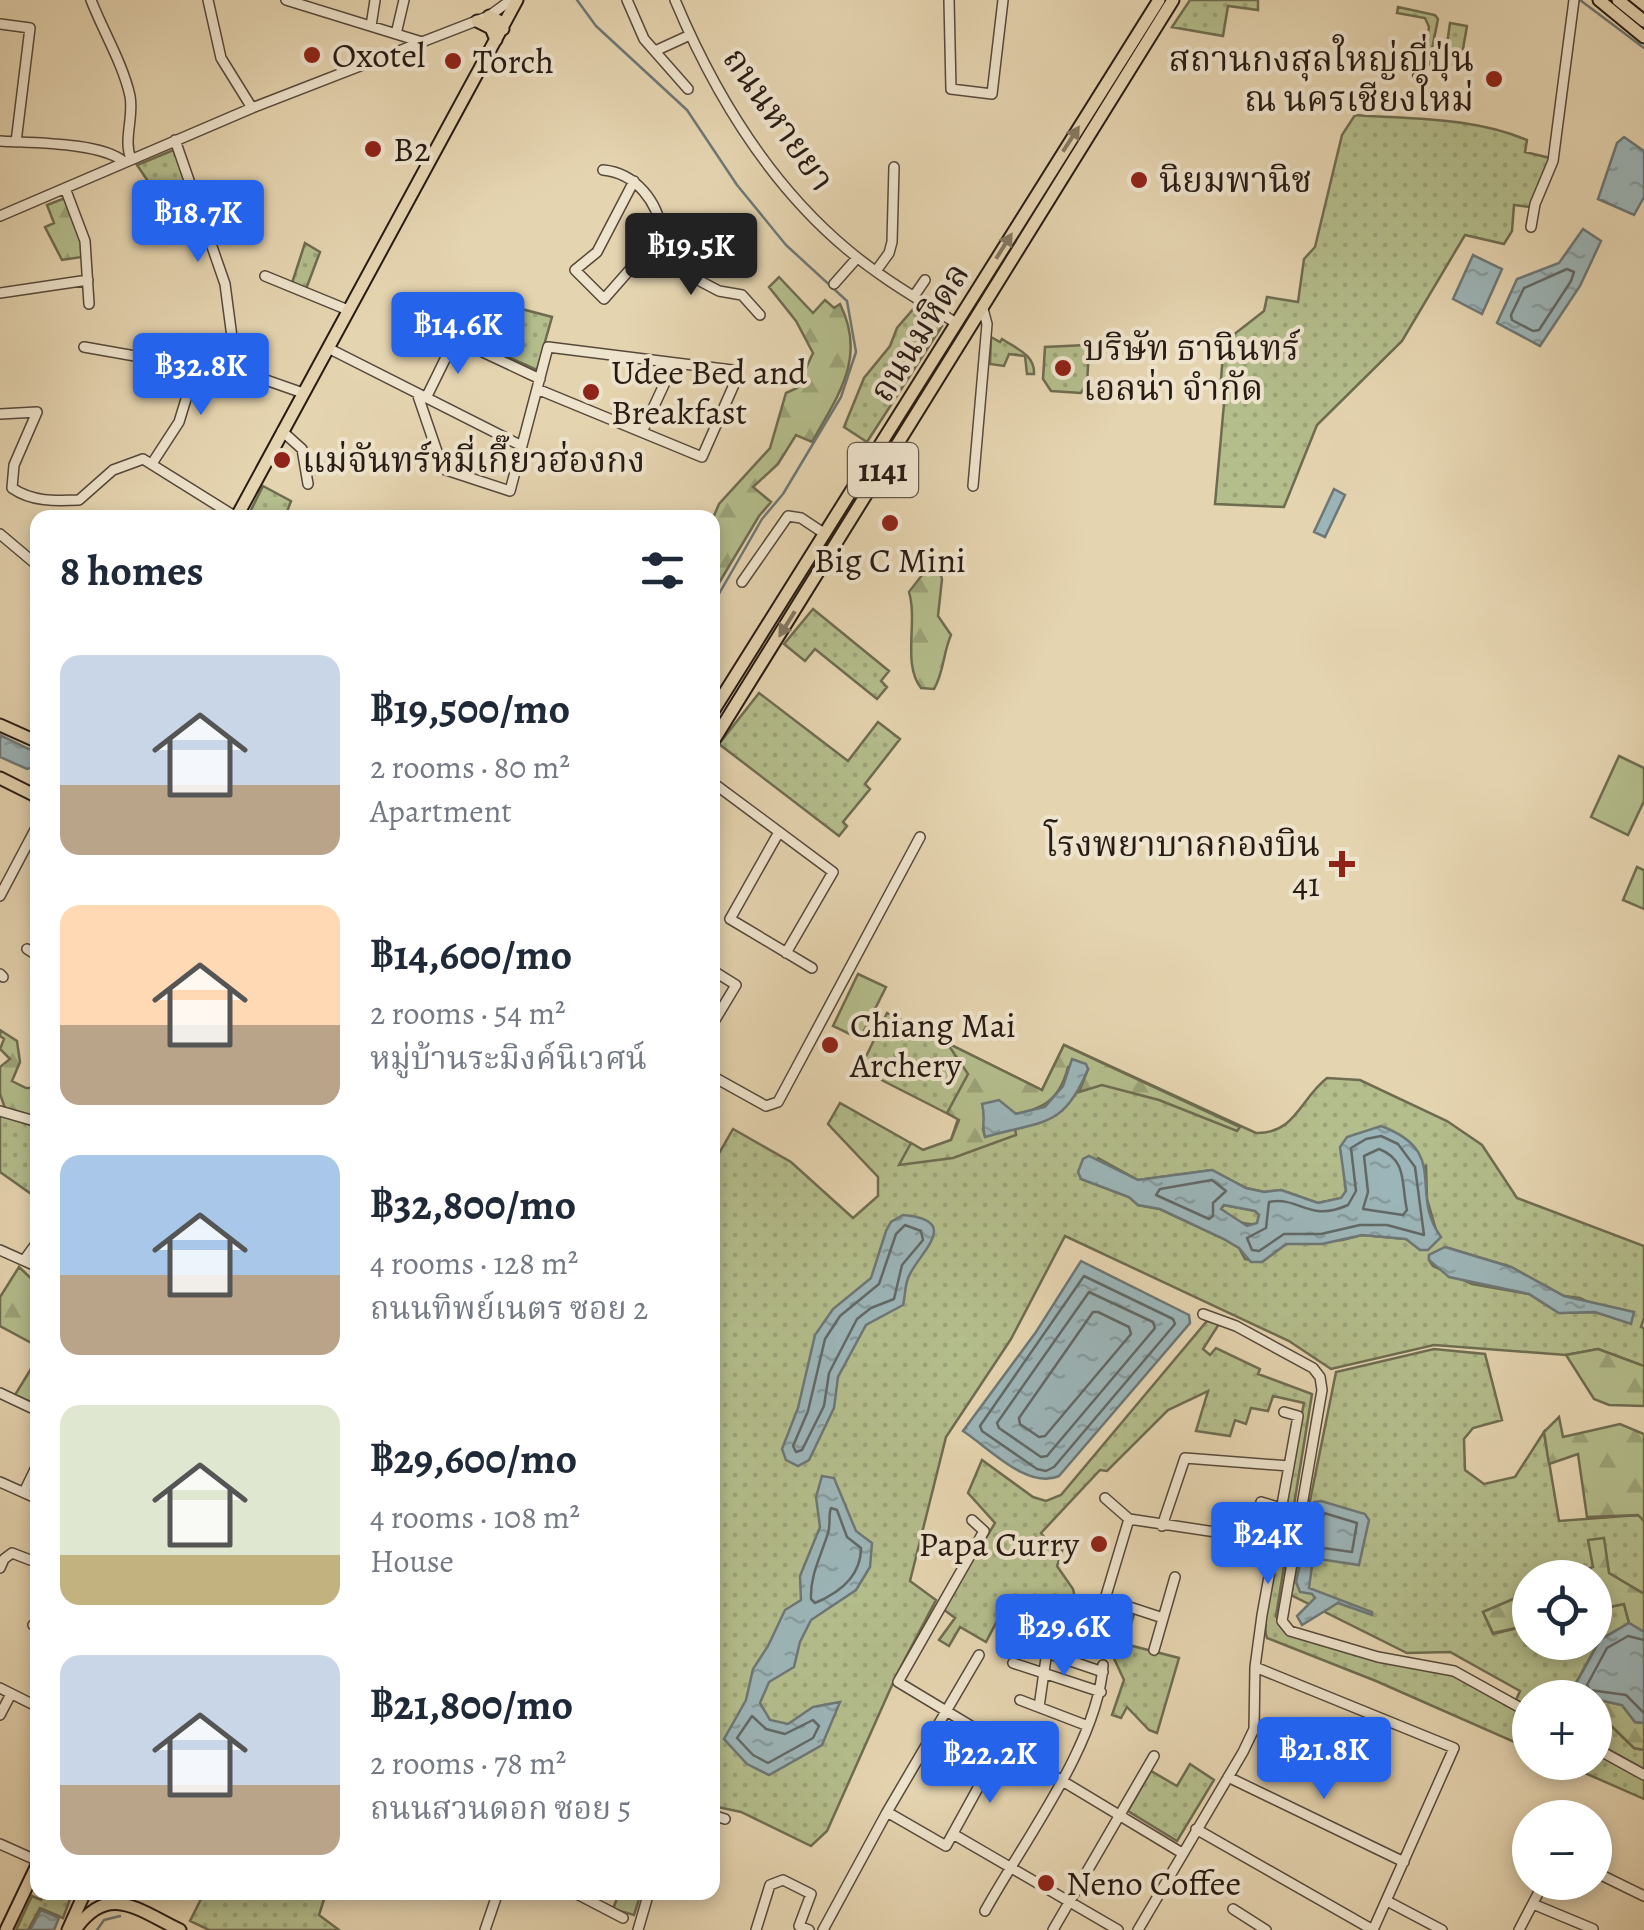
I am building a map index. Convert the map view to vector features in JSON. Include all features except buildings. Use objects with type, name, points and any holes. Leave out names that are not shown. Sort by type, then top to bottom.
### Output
[{"type":"main road","points":[[240,510],[500,34],[514,0]]},
{"type":"main road","name":"ถนนมหิดล","points":[[720,701],[1158,0]]},
{"type":"main road","name":"ถนนมหิดล","points":[[720,730],[1176,0]]},
{"type":"main road","points":[[1599,0],[1644,37]]},
{"type":"main road","points":[[1618,0],[1644,21]]},
{"type":"main road","points":[[483,18],[499,20],[500,34]]},
{"type":"main road","points":[[756,644],[769,652]]},
{"type":"main road","points":[[0,725],[30,738]]},
{"type":"main road","points":[[0,778],[30,793]]},
{"type":"main road","points":[[6,1930],[30,1880]]},
{"type":"main road","points":[[72,1930],[82,1900]]},
{"type":"main road","points":[[132,1900],[144,1913]]},
{"type":"main road","points":[[72,1930],[104,1902],[118,1903],[180,1930]]},
{"type":"street","points":[[92,0],[129,94],[132,114],[128,160]]},
{"type":"street","points":[[208,0],[221,58],[252,108]]},
{"type":"street","points":[[286,0],[422,42]]},
{"type":"street","points":[[370,26],[375,0]]},
{"type":"street","points":[[396,34],[404,0]]},
{"type":"street","points":[[0,216],[252,108],[483,18],[514,0]]},
{"type":"street","points":[[627,0],[644,39],[688,89]]},
{"type":"street","name":"ถนนหายยา","points":[[675,0],[714,84],[776,175],[825,230],[857,258],[956,323]]},
{"type":"street","points":[[950,0],[951,89],[992,94],[1003,0]]},
{"type":"street","points":[[1531,227],[1535,204],[1553,162],[1574,0]]},
{"type":"street","points":[[0,24],[30,28],[16,142]]},
{"type":"street","points":[[656,50],[690,35]]},
{"type":"street","points":[[176,140],[225,284],[235,360],[243,372]]},
{"type":"street","points":[[0,141],[112,154],[128,160]]},
{"type":"street","points":[[876,272],[892,242],[894,167]]},
{"type":"street","points":[[604,170],[616,171],[634,181],[660,217],[662,233],[604,300],[575,270],[597,252],[634,181]]},
{"type":"street","points":[[65,188],[85,242],[90,304]]},
{"type":"street","points":[[655,243],[700,281],[719,291],[742,295],[760,316]]},
{"type":"street","points":[[834,284],[857,258]]},
{"type":"street","points":[[265,276],[348,310]]},
{"type":"street","points":[[0,293],[88,280]]},
{"type":"street","points":[[914,296],[925,280]]},
{"type":"street","points":[[973,486],[987,324],[983,308]]},
{"type":"street","points":[[422,396],[443,469],[510,491],[539,384],[548,348],[740,372],[702,457],[539,384],[455,339],[422,396]]},
{"type":"street","points":[[84,347],[135,356],[180,386],[243,372],[303,393]]},
{"type":"street","points":[[328,348],[522,446]]},
{"type":"street","points":[[642,432],[674,363]]},
{"type":"street","points":[[12,488],[38,500],[79,500],[113,470],[148,460],[179,422],[190,386]]},
{"type":"street","points":[[0,414],[37,412],[14,466],[12,488]]},
{"type":"street","points":[[282,431],[302,449],[308,484]]},
{"type":"street","points":[[148,460],[229,510]]},
{"type":"street","points":[[0,496],[12,488]]},
{"type":"street","points":[[742,582],[788,516],[801,518],[825,534]]},
{"type":"street","points":[[0,534],[30,559]]},
{"type":"street","points":[[720,788],[833,872],[786,953]]},
{"type":"street","points":[[779,832],[730,919],[812,968]]},
{"type":"street","points":[[720,1080],[766,1106],[778,1102],[920,837]]},
{"type":"street","points":[[0,896],[30,839]]},
{"type":"street","points":[[720,975],[736,985],[720,1012]]},
{"type":"street","points":[[0,1111],[30,1120]]},
{"type":"street","points":[[0,1250],[30,1262]]},
{"type":"street","points":[[25,1259],[30,1252]]},
{"type":"street","points":[[1203,1314],[1252,1334],[1313,1368],[1320,1378],[1322,1390],[1282,1620],[1290,1631],[1392,1660],[1454,1671],[1512,1703]]},
{"type":"street","points":[[0,1393],[30,1407]]},
{"type":"street","points":[[1138,1930],[1254,1728],[1255,1667],[1298,1416],[1284,1412]]},
{"type":"street","points":[[1162,1526],[1185,1458],[1289,1466]]},
{"type":"street","points":[[24,1492],[30,1480]]},
{"type":"street","points":[[0,1482],[30,1495]]},
{"type":"street","points":[[1104,1498],[1129,1519],[1275,1541]]},
{"type":"street","points":[[1261,1502],[1281,1508]]},
{"type":"street","points":[[1129,1519],[1105,1598],[1163,1618]]},
{"type":"street","points":[[972,1520],[984,1531],[898,1682],[1182,1853]]},
{"type":"street","points":[[0,1568],[4,1558],[12,1553],[30,1559]]},
{"type":"street","points":[[1154,1650],[1175,1576]]},
{"type":"street","points":[[985,1912],[1061,1781],[1088,1726],[1102,1692],[1103,1669],[1047,1649],[1039,1707]]},
{"type":"street","points":[[823,1930],[979,1654]]},
{"type":"street","points":[[1013,1663],[1102,1692]]},
{"type":"street","points":[[1196,1829],[1373,1930],[1454,1748],[1255,1667]]},
{"type":"street","points":[[0,1688],[30,1703]]},
{"type":"street","points":[[0,1716],[11,1694]]},
{"type":"street","points":[[1020,1700],[1088,1726]]},
{"type":"street","points":[[887,1812],[946,1846],[1001,1746]]},
{"type":"street","points":[[1053,1930],[1154,1756]]},
{"type":"street","points":[[1612,1757],[1644,1775]]},
{"type":"street","points":[[1228,1778],[1404,1862]]},
{"type":"street","points":[[720,1818],[724,1819]]},
{"type":"street","points":[[953,1834],[1118,1930]]},
{"type":"street","points":[[0,1844],[30,1862]]},
{"type":"street","points":[[756,1930],[770,1885],[783,1880],[811,1894],[799,1926],[809,1930]]},
{"type":"street","points":[[1612,1880],[1644,1896]]},
{"type":"street","points":[[485,1930],[495,1900]]},
{"type":"street","points":[[588,1900],[623,1918]]},
{"type":"street","points":[[602,1907],[605,1900]]},
{"type":"street","points":[[638,1930],[647,1900]]},
{"type":"street","points":[[1520,1930],[1535,1900]]},
{"type":"street","points":[[1387,1901],[1442,1930]]},
{"type":"street","points":[[1533,1904],[1593,1930]]},
{"type":"street","points":[[1234,1909],[1266,1930]]},
{"type":"green space","points":[[1190,0],[1258,0],[1258,10],[1228,6],[1223,36],[1172,27]]},
{"type":"green space","points":[[1398,7],[1438,19],[1429,64],[1423,63],[1429,27],[1425,18],[1397,13]]},
{"type":"green space","points":[[1450,23],[1467,26],[1460,66],[1447,64],[1445,58]]},
{"type":"green space","points":[[1355,115],[1486,127],[1527,140],[1525,152],[1550,158],[1530,207],[1514,205],[1512,231],[1504,244],[1465,235],[1402,341],[1317,425],[1284,507],[1215,504],[1226,381],[1221,380],[1223,353],[1228,353],[1228,339],[1264,311],[1267,297],[1298,302],[1304,259],[1315,247],[1342,135]]},
{"type":"green space","points":[[176,149],[188,185],[158,196],[137,165]]},
{"type":"green space","points":[[65,198],[81,240],[82,257],[62,260],[45,227],[54,223],[47,205]]},
{"type":"green space","points":[[305,243],[320,252],[306,289],[292,283]]},
{"type":"green space","points":[[779,277],[813,313],[825,300],[834,308],[840,304],[848,324],[850,359],[839,392],[812,442],[796,435],[778,464],[753,487],[771,502],[720,581],[720,510],[716,510],[770,448],[786,393],[797,388],[813,353],[796,321],[769,287]]},
{"type":"green space","points":[[915,307],[942,326],[867,442],[844,427],[864,378]]},
{"type":"green space","points":[[518,308],[552,317],[537,370],[497,352]]},
{"type":"green space","points":[[991,337],[1024,353],[1032,362],[1034,374],[1027,374],[1025,356],[1009,354],[1004,366],[990,364]]},
{"type":"green space","points":[[1086,345],[1087,383],[1081,393],[1051,391],[1043,379],[1045,347]]},
{"type":"green space","points":[[263,486],[291,501],[288,510],[251,510]]},
{"type":"green space","points":[[932,562],[938,565],[942,579],[938,616],[951,635],[934,689],[921,688],[912,667],[909,592]]},
{"type":"green space","points":[[813,609],[889,671],[881,681],[887,687],[877,699],[815,649],[805,661],[784,644]]},
{"type":"green space","points":[[759,693],[848,761],[878,722],[900,739],[865,784],[870,789],[843,822],[847,826],[839,836],[720,743]]},
{"type":"green space","points":[[1619,756],[1644,768],[1644,801],[1628,835],[1591,817]]},
{"type":"green space","points":[[1637,867],[1644,870],[1644,909],[1623,900]]},
{"type":"green space","points":[[858,974],[886,987],[860,1039],[833,1026]]},
{"type":"green space","points":[[887,1013],[1042,1090],[1064,1045],[1256,1133],[1269,1132],[1288,1122],[1327,1078],[1360,1080],[1447,1121],[1482,1145],[1517,1198],[1644,1246],[1644,1366],[1598,1349],[1566,1355],[1434,1345],[1331,1369],[1289,1341],[1065,1236],[1011,1339],[946,1437],[910,1581],[936,1600],[897,1674],[827,1831],[811,1846],[741,1812],[720,1808],[720,1152],[733,1129],[791,1162],[853,1218],[878,1196],[878,1177],[828,1124],[840,1103],[923,1150],[951,1140],[958,1119],[860,1069]],"holes":[[[1098,1158],[1138,1180],[1212,1170],[1246,1188],[1281,1190],[1318,1203],[1342,1198],[1345,1179],[1426,1166],[1427,1199],[1436,1230],[1420,1249],[1406,1239],[1362,1235],[1286,1244],[1262,1262],[1245,1259],[1239,1248],[1224,1239],[1160,1209],[1138,1205],[1129,1197],[1081,1179]],[[1445,1247],[1511,1267],[1564,1296],[1580,1298],[1631,1323],[1595,1312],[1559,1313],[1529,1294],[1472,1284],[1433,1266],[1429,1255]]]},
{"type":"green space","points":[[0,1030],[17,1041],[20,1062],[12,1081],[30,1088],[30,1119],[6,1111],[0,1094],[0,1067],[10,1059],[0,1049],[4,1039]]},
{"type":"green space","points":[[947,1043],[1042,1090],[1064,1045],[1240,1127],[1237,1131],[1159,1100],[1102,1085],[1079,1092],[1088,1069],[1068,1067],[1063,1082],[1048,1102],[1027,1111],[986,1118],[985,1136],[1015,1128],[1016,1135],[953,1158],[899,1165],[911,1143],[923,1150],[951,1140],[959,1120],[947,1113],[968,1074]]},
{"type":"green space","points":[[0,1115],[30,1125],[30,1193],[0,1172]]},
{"type":"green space","points":[[1224,1205],[1256,1211],[1257,1224],[1233,1219],[1221,1209]]},
{"type":"green space","points":[[19,1267],[30,1277],[30,1342],[0,1326],[0,1297]]},
{"type":"green space","points":[[1207,1321],[1219,1324],[1203,1349],[1210,1355],[1216,1348],[1260,1369],[1258,1374],[1312,1394],[1276,1616],[1281,1626],[1291,1632],[1455,1675],[1512,1705],[1512,1741],[1267,1638],[1272,1563],[1304,1403],[1273,1396],[1268,1411],[1251,1408],[1246,1424],[1235,1420],[1230,1436],[1196,1431],[1208,1391],[1168,1410],[1107,1471],[1100,1470],[1041,1533],[1049,1543],[1063,1548],[1057,1566],[1073,1589],[1079,1615],[1098,1625],[1106,1604],[1135,1611],[1125,1644],[1179,1658],[1157,1733],[1127,1707],[1121,1718],[1112,1715],[1124,1680],[1105,1639],[1033,1611],[1021,1637],[997,1621],[986,1642],[960,1627],[949,1646],[939,1640],[955,1618],[943,1609],[995,1523],[968,1493],[982,1460],[1033,1497],[1046,1501],[1061,1495]]},
{"type":"green space","points":[[1434,1349],[1485,1354],[1502,1420],[1473,1428],[1464,1439],[1465,1470],[1484,1484],[1515,1477],[1544,1432],[1559,1521],[1639,1515],[1644,1521],[1644,1594],[1612,1575],[1612,1560],[1607,1560],[1603,1538],[1595,1560],[1512,1560],[1512,1600],[1483,1612],[1493,1634],[1512,1629],[1512,1660],[1589,1660],[1578,1680],[1512,1680],[1512,1687],[1450,1652],[1407,1653],[1291,1595],[1336,1372]]},
{"type":"green space","points":[[1598,1349],[1644,1366],[1644,1406],[1609,1405],[1594,1399],[1566,1355]]},
{"type":"green space","points":[[30,1370],[30,1402],[15,1395]]},
{"type":"green space","points":[[1559,1417],[1563,1437],[1620,1424],[1644,1434],[1644,1521],[1638,1515],[1587,1517],[1578,1454],[1549,1464],[1544,1432]]},
{"type":"green space","points":[[1604,1538],[1607,1560],[1592,1560],[1588,1540]]},
{"type":"green space","points":[[1612,1575],[1644,1594],[1644,1632],[1629,1623],[1624,1604],[1612,1606]]},
{"type":"green space","points":[[1512,1600],[1512,1629],[1493,1633],[1483,1612]]},
{"type":"green space","points":[[1624,1604],[1629,1623],[1612,1633],[1612,1606]]},
{"type":"green space","points":[[1612,1703],[1622,1705],[1635,1722],[1644,1723],[1644,1750],[1634,1748],[1612,1727]]},
{"type":"green space","points":[[1612,1727],[1634,1748],[1644,1750],[1644,1769],[1612,1751]]},
{"type":"green space","points":[[1612,1760],[1644,1777],[1644,1799],[1601,1780],[1612,1780]]},
{"type":"green space","points":[[1190,1764],[1214,1780],[1177,1841],[1128,1811],[1151,1771],[1177,1786]]},
{"type":"green space","points":[[30,1900],[70,1900],[63,1918],[40,1908],[28,1930],[16,1930]]},
{"type":"green space","points":[[200,1900],[324,1900],[319,1915],[339,1930],[209,1930],[190,1921]]},
{"type":"green space","points":[[616,1900],[639,1900],[634,1915],[613,1909]]},
{"type":"water","points":[[1624,137],[1644,151],[1644,197],[1634,215],[1598,199],[1617,143]]},
{"type":"water","points":[[1583,229],[1601,241],[1580,286],[1540,346],[1497,323],[1517,279],[1559,263]]},
{"type":"water","points":[[1473,255],[1502,269],[1482,314],[1453,299]]},
{"type":"water","points":[[1334,489],[1345,495],[1325,537],[1314,532]]},
{"type":"water","points":[[0,735],[30,750],[30,768],[27,769],[0,757]]},
{"type":"water","points":[[1072,1059],[1086,1064],[1088,1069],[1079,1089],[1059,1113],[1036,1124],[985,1137],[982,1104],[999,1100],[1016,1114],[1045,1107],[1063,1086]]},
{"type":"water","points":[[1381,1126],[1402,1136],[1415,1148],[1422,1161],[1432,1220],[1441,1237],[1428,1250],[1420,1250],[1406,1239],[1362,1235],[1322,1244],[1286,1244],[1262,1262],[1251,1262],[1224,1239],[1081,1179],[1078,1172],[1083,1159],[1089,1156],[1138,1180],[1212,1170],[1246,1188],[1281,1190],[1318,1203],[1341,1198],[1346,1191],[1340,1147],[1347,1137]],"holes":[[[1224,1205],[1259,1215],[1257,1223],[1247,1226],[1221,1209]]]},
{"type":"water","points":[[903,1215],[930,1223],[933,1237],[908,1278],[903,1305],[866,1325],[838,1377],[834,1408],[809,1460],[798,1466],[786,1460],[782,1449],[798,1408],[815,1335],[833,1309],[871,1278],[886,1231],[891,1222]]},
{"type":"water","points":[[1445,1247],[1511,1267],[1564,1296],[1634,1312],[1631,1324],[1595,1312],[1559,1313],[1529,1294],[1449,1277],[1429,1260],[1429,1255]]},
{"type":"water","points":[[1081,1261],[1189,1315],[1190,1323],[1059,1476],[1035,1477],[1009,1465],[963,1431],[1036,1332]]},
{"type":"water","points":[[822,1476],[834,1478],[856,1531],[872,1543],[870,1567],[856,1590],[811,1620],[794,1667],[769,1682],[760,1703],[770,1720],[788,1724],[813,1707],[840,1702],[822,1745],[769,1775],[747,1764],[724,1739],[746,1700],[753,1669],[785,1610],[801,1600],[800,1576],[820,1527],[816,1497]]},
{"type":"water","points":[[1314,1502],[1365,1514],[1369,1520],[1359,1565],[1319,1559],[1312,1566],[1309,1588],[1372,1615],[1338,1603],[1302,1625],[1297,1616],[1315,1598],[1300,1592],[1296,1582]]},
{"type":"water","points":[[1629,1623],[1644,1632],[1644,1723],[1635,1722],[1622,1705],[1612,1703],[1612,1680],[1578,1680],[1589,1660],[1612,1660],[1612,1633]]},
{"type":"water","points":[[41,1910],[59,1918],[54,1930],[30,1930]]},
{"type":"waterway","points":[[577,0],[596,26],[687,110],[737,185],[786,245],[847,301],[856,352],[841,397],[720,592]]},
{"type":"waterway","points":[[1580,0],[1644,48]]},
{"type":"waterway","points":[[97,1930],[104,1920],[120,1916]]},
{"type":"place","name":"Oxotel","points":[[312,55]]},
{"type":"place","name":"Torch","points":[[453,61]]},
{"type":"place","name":"สถานกงสุลใหญ่ญี่ปุ่น ณ นครเชียงใหม่","points":[[1494,79]]},
{"type":"place","name":"B2","points":[[373,149]]},
{"type":"place","name":"นิยมพานิช","points":[[1139,180]]},
{"type":"place","name":"บริษัท ธานินทร์ เอลน่า จำกัด","points":[[1063,368]]},
{"type":"place","name":"Udee Bed and Breakfast","points":[[591,392]]},
{"type":"place","name":"แม่จันทร์หมี่เกี๊ยวฮ่องกง","points":[[282,460]]},
{"type":"place","name":"Big C Mini","points":[[890,523]]},
{"type":"place","name":"โรงพยาบาลกองบิน 41","points":[[1342,864]]},
{"type":"place","name":"Chiang Mai Archery","points":[[830,1045]]},
{"type":"place","name":"Papa Curry","points":[[1099,1544]]},
{"type":"place","name":"Neno Coffee","points":[[1046,1883]]}]
